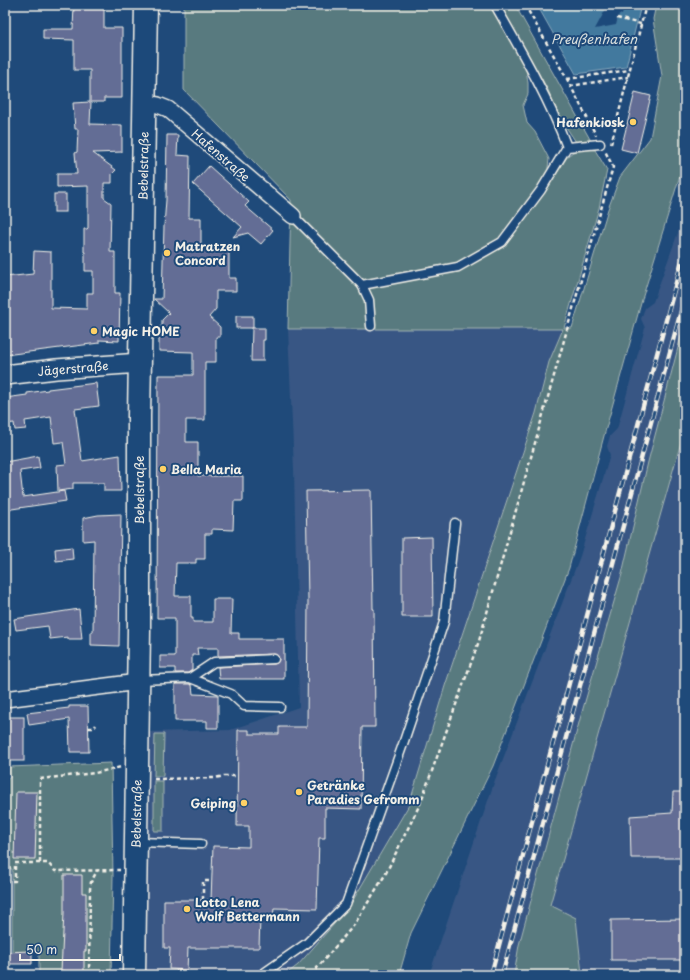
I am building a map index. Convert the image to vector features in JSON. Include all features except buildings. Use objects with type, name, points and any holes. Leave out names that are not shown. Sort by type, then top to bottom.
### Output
[{"type":"main road","name":"Bebelstraße","points":[[134,975],[140,363],[146,5]]},
{"type":"street","name":"Hafenstraße","points":[[144,103],[158,105],[168,109],[293,216]]},
{"type":"street","name":"Jägerstraße","points":[[5,375],[56,369],[140,363]]},
{"type":"street","points":[[5,699],[138,681]]},
{"type":"lane","points":[[495,5],[527,62],[554,115],[567,147]]},
{"type":"lane","points":[[567,147],[600,144]]},
{"type":"lane","points":[[362,285],[458,267],[502,242],[541,190],[567,147]]},
{"type":"lane","points":[[293,216],[362,285],[369,300],[371,326]]},
{"type":"lane","points":[[261,975],[307,943],[346,904],[402,747],[444,622],[455,523]]},
{"type":"lane","points":[[190,678],[214,662],[274,659]]},
{"type":"lane","points":[[138,681],[190,678],[231,694],[244,706],[280,707]]},
{"type":"lane","points":[[135,842],[201,844]]},
{"type":"path","points":[[311,975],[354,925],[385,875],[420,804],[479,640],[613,167],[567,79],[525,5]]},
{"type":"path","points":[[608,156],[646,5]]},
{"type":"path","points":[[618,18],[641,24]]},
{"type":"path","points":[[567,79],[629,70]]},
{"type":"path","points":[[570,86],[628,77]]},
{"type":"path","points":[[89,728],[94,728],[96,725]]},
{"type":"path","points":[[40,863],[40,779],[95,773],[121,767]]},
{"type":"path","points":[[150,779],[215,778],[224,776],[238,776]]},
{"type":"path","points":[[5,881],[15,881],[15,863],[48,864],[55,871],[120,870]]},
{"type":"path","points":[[89,975],[90,889],[91,882],[97,870]]},
{"type":"path","points":[[203,900],[203,881],[212,882]]},
{"type":"shaded area","points":[[685,213],[685,321],[654,438],[622,574],[560,792],[519,945],[514,975],[429,975],[495,780],[580,556],[610,455],[607,446],[610,436],[617,429],[645,328],[641,319],[645,308],[653,302]]},
{"type":"shaded area","points":[[564,328],[549,362],[536,413],[445,686],[409,805],[349,907],[298,965],[285,975],[144,975],[146,732],[230,730],[299,707],[294,470],[288,329]]},
{"type":"shaded area","points":[[685,428],[685,975],[582,974],[576,918],[549,905]]},
{"type":"green space","points":[[184,5],[490,5],[526,69],[528,94],[523,105],[527,123],[535,132],[549,159],[548,168],[552,180],[568,156],[578,150],[595,150],[607,170],[599,208],[564,328],[572,328],[608,209],[620,177],[650,138],[662,76],[653,19],[656,5],[685,5],[685,159],[643,296],[569,568],[493,766],[411,933],[399,975],[285,975],[298,965],[349,907],[409,805],[445,686],[536,413],[549,362],[563,329],[288,329],[291,200],[184,90]]},
{"type":"green space","points":[[500,5],[515,5],[591,141],[576,142],[560,118],[548,90]]},
{"type":"green space","points":[[685,321],[685,428],[550,905],[576,918],[582,974],[586,975],[514,975],[519,945],[580,719],[622,574],[648,462]]},
{"type":"green space","points":[[155,734],[164,734],[163,776],[154,776]]},
{"type":"green space","points":[[111,763],[113,876],[111,975],[39,975],[39,951],[12,952],[12,869],[5,868],[5,778],[10,778],[9,767]]},
{"type":"green space","points":[[154,781],[163,781],[163,831],[154,831]]},
{"type":"water","name":"Preußenhafen","points":[[537,5],[641,5],[626,67],[576,74]]},
{"type":"pier","points":[[608,5],[625,5],[622,15],[619,14],[616,25],[595,29]]},
{"type":"railway","points":[[491,975],[685,249]]},
{"type":"railway","points":[[502,975],[685,296]]},
{"type":"place","name":"Hafenkiosk","points":[[633,122]]},
{"type":"place","name":"Matratzen Concord","points":[[167,253]]},
{"type":"place","name":"Magic HOME","points":[[94,331]]},
{"type":"place","name":"Bella Maria","points":[[163,469]]},
{"type":"place","name":"Getränke Paradies Gefromm","points":[[299,792]]},
{"type":"place","name":"Geiping","points":[[244,803]]},
{"type":"place","name":"Lotto Lena Wolf Bettermann","points":[[187,909]]}]
